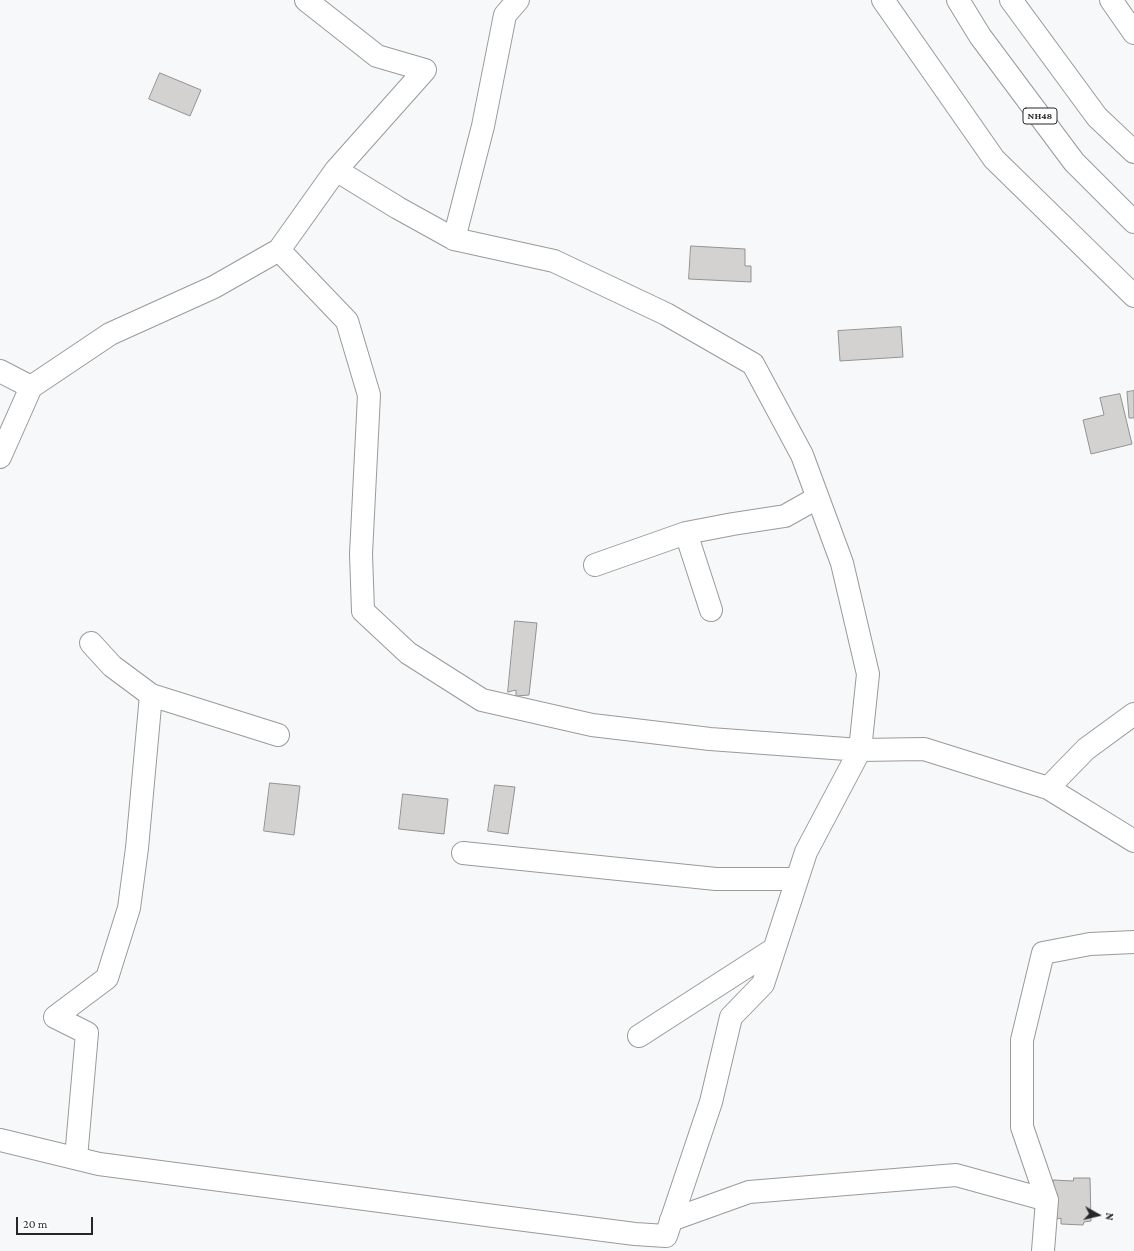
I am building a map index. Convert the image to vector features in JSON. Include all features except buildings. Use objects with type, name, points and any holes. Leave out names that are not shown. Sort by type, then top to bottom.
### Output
[{"type":"main road","points":[[0,457],[31,387],[110,334],[214,287],[278,250],[336,170],[425,70],[377,56],[306,0]]},
{"type":"main road","points":[[454,239],[483,126],[505,15],[518,0]]},
{"type":"main road","points":[[884,0],[994,159],[1134,296]]},
{"type":"main road","name":"NH48","points":[[958,0],[980,36],[1074,162],[1134,222]]},
{"type":"main road","points":[[1011,0],[1097,117],[1134,152]]},
{"type":"main road","points":[[1111,0],[1134,33]]},
{"type":"main road","points":[[336,170],[398,208],[454,239],[554,261],[666,314],[753,364],[802,455],[842,563],[868,674],[860,750],[806,852],[763,984],[731,1017],[711,1102],[664,1236]]},
{"type":"main road","points":[[278,250],[347,321],[369,396],[362,554],[362,611],[408,653],[482,700],[592,725],[710,739],[860,750],[924,749],[1048,788],[1134,841]]},
{"type":"main road","points":[[0,371],[31,387]]},
{"type":"main road","points":[[595,565],[686,533],[785,516],[818,498]]},
{"type":"main road","points":[[686,533],[711,610]]},
{"type":"main road","points":[[91,643],[112,666],[151,695],[278,735]]},
{"type":"main road","points":[[76,1158],[87,1033],[55,1017],[107,978],[129,908],[137,848],[151,695]]},
{"type":"main road","points":[[1048,788],[1086,749],[1134,714]]},
{"type":"main road","points":[[463,853],[716,879],[797,879]]},
{"type":"main road","points":[[1043,1251],[1047,1200],[1022,1126],[1022,1040],[1043,953],[1090,944],[1134,942]]},
{"type":"main road","points":[[639,1036],[774,949]]},
{"type":"main road","points":[[0,1140],[99,1164],[635,1234],[664,1236],[749,1192],[956,1175],[1047,1200]]}]
